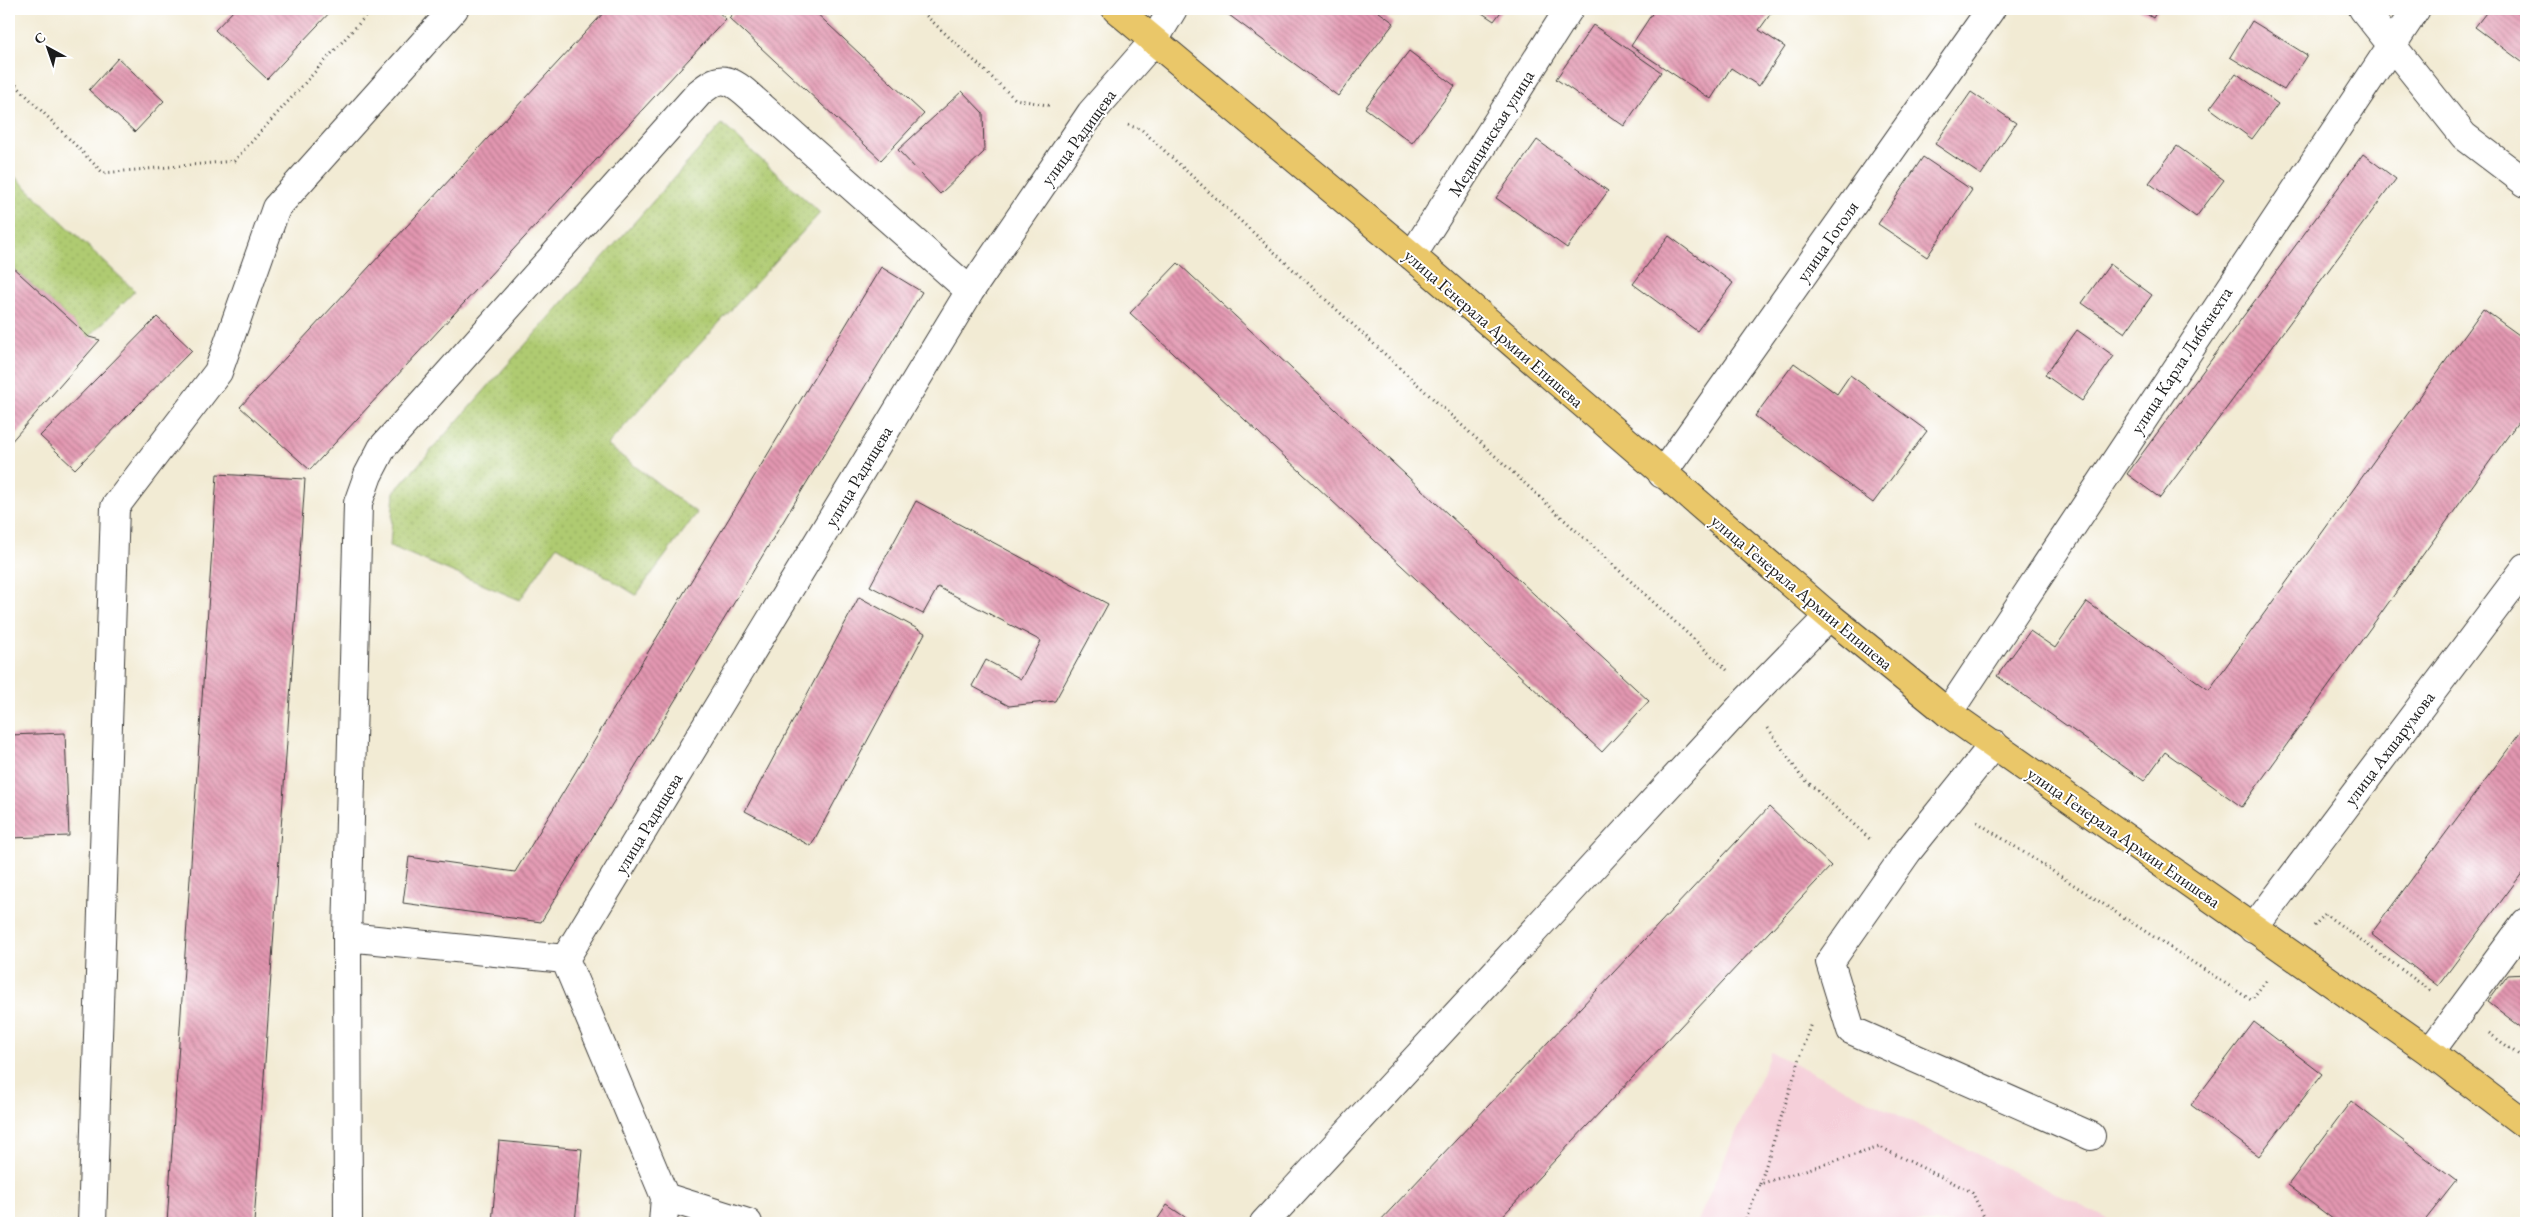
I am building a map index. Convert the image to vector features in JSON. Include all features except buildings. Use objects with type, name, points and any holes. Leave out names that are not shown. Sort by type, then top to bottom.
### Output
[{"type":"main road","name":"улица Генерала Армии Епишева","points":[[1116,9],[1153,42],[1412,256],[1662,474],[1829,616],[1948,713],[2430,1052],[2526,1125]]},
{"type":"street","points":[[92,1223],[115,506],[218,372],[276,208],[454,9]]},
{"type":"street","name":"улица Радищева","points":[[565,960],[970,291],[1091,113],[1153,42],[1173,9]]},
{"type":"street","name":"Медицинская улица","points":[[1412,256],[1569,9]]},
{"type":"street","name":"улица Гоголя","points":[[1662,474],[1991,9]]},
{"type":"street","points":[[2362,9],[2464,136],[2526,182]]},
{"type":"street","name":"улица Карла Либкнехта","points":[[1948,713],[2390,44],[2416,9]]},
{"type":"street","points":[[348,1223],[346,937],[358,503],[368,475],[382,448],[699,93],[710,83],[723,79],[735,84],[970,291]]},
{"type":"street","name":"улица Ахшарумова","points":[[2253,929],[2526,567]]},
{"type":"street","points":[[1264,1223],[1748,700],[1829,616]]},
{"type":"street","points":[[1994,744],[1908,851],[1830,962],[1851,1030],[2091,1136]]},
{"type":"street","points":[[2430,1052],[2526,922]]},
{"type":"street","points":[[346,937],[565,960],[664,1210],[748,1223]]},
{"type":"path","points":[[9,78],[103,173],[234,161],[372,9]]},
{"type":"path","points":[[919,9],[1015,99],[1091,113],[1142,130],[1730,672],[1800,775],[1892,860],[1908,851]]},
{"type":"path","points":[[1976,822],[2251,1000],[2325,914],[2526,1060]]},
{"type":"path","points":[[1744,1223],[1760,1184],[1812,1017]]},
{"type":"path","points":[[1760,1184],[1880,1147],[1972,1192],[1987,1223]]},
{"type":"shaded area","points":[[1771,1052],[2116,1223],[1697,1223]]},
{"type":"green space","points":[[722,124],[820,213],[607,445],[697,513],[636,595],[557,546],[520,600],[390,546],[394,492]]},
{"type":"green space","points":[[9,171],[135,291],[89,337],[9,264]]}]
